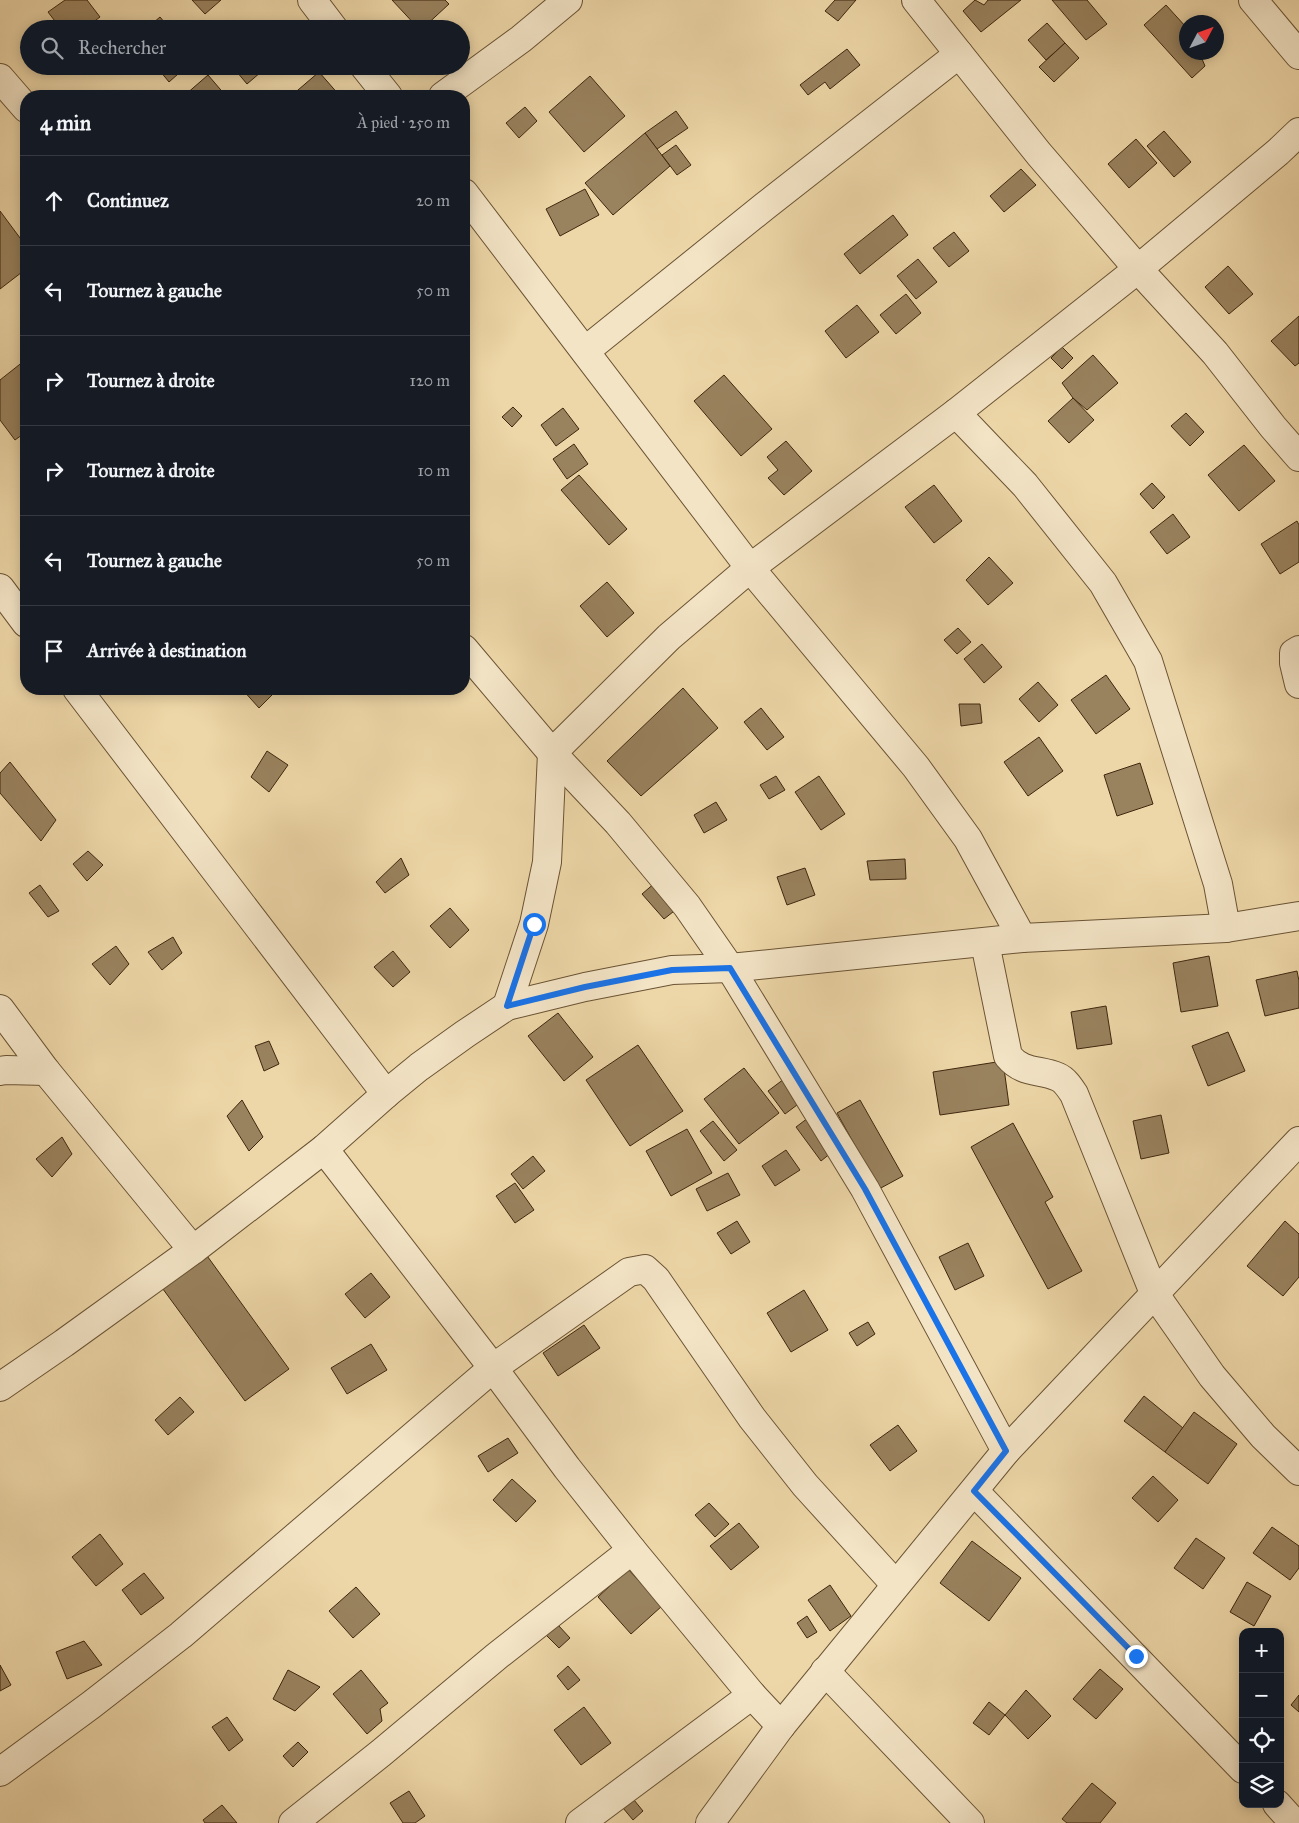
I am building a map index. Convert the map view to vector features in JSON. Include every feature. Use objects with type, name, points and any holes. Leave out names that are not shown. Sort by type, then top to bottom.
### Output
[{"type":"street","points":[[312,0],[327,20]]},
{"type":"street","points":[[451,90],[520,39],[568,0]]},
{"type":"street","points":[[916,0],[1039,154],[1138,269],[1215,353],[1299,457]]},
{"type":"street","points":[[1253,0],[1299,55]]},
{"type":"street","points":[[585,352],[765,206],[959,54]]},
{"type":"street","points":[[371,75],[383,90]]},
{"type":"street","points":[[0,78],[20,101]]},
{"type":"street","points":[[507,1006],[534,924],[547,862],[552,753],[669,637],[750,568],[956,413],[1138,269],[1278,152],[1299,132]]},
{"type":"street","points":[[470,201],[750,568],[916,767],[968,839],[1022,938]]},
{"type":"street","points":[[956,413],[1025,485],[1103,584],[1148,661],[1218,884],[1226,928]]},
{"type":"street","points":[[0,588],[20,615]]},
{"type":"street","points":[[1299,650],[1294,653],[1294,663],[1299,684]]},
{"type":"street","points":[[470,656],[552,753],[618,823],[687,906],[730,968],[865,1189],[1006,1451]]},
{"type":"street","points":[[81,695],[386,1094]]},
{"type":"street","points":[[0,1387],[193,1250],[324,1149],[386,1094],[465,1034],[507,1006],[585,987],[672,970],[730,968],[1022,938],[1226,928],[1299,916]]},
{"type":"street","points":[[985,943],[1008,1056],[1021,1068],[1059,1077],[1068,1085],[1074,1094],[1154,1293],[1212,1376],[1263,1436],[1299,1471]]},
{"type":"street","points":[[0,1009],[46,1071],[193,1250]]},
{"type":"street","points":[[0,1071],[46,1071]]},
{"type":"street","points":[[717,1820],[781,1726],[895,1584],[1006,1451],[1299,1141]]},
{"type":"street","points":[[324,1149],[493,1368],[567,1468],[752,1695],[781,1726]]},
{"type":"street","points":[[0,1772],[181,1635],[493,1368],[629,1272],[645,1269],[656,1279],[752,1418],[805,1486],[895,1584]]},
{"type":"street","points":[[974,1491],[1239,1765]]},
{"type":"street","points":[[293,1823],[381,1753],[497,1656],[632,1550]]},
{"type":"street","points":[[825,1671],[970,1823]]},
{"type":"street","points":[[580,1823],[752,1695]]},
{"type":"street","points":[[1280,1808],[1294,1823]]},
{"type":"building","points":[[65,0],[87,0],[100,17],[96,20],[54,20],[48,12]]},
{"type":"building","points":[[192,0],[221,0],[205,14]]},
{"type":"building","points":[[392,0],[445,0],[449,4],[432,20],[411,20]]},
{"type":"building","points":[[835,0],[856,0],[838,21],[825,11]]},
{"type":"building","points":[[975,0],[984,5],[988,0],[1021,0],[981,32],[963,11]]},
{"type":"building","points":[[1052,0],[1087,0],[1107,24],[1086,40]]},
{"type":"building","points":[[1166,5],[1179,19],[1179,60],[1202,60],[1205,66],[1192,78],[1144,25]]},
{"type":"building","points":[[1047,23],[1065,43],[1046,60],[1028,40]]},
{"type":"building","points":[[1065,43],[1079,58],[1054,82],[1039,67]]},
{"type":"building","points":[[847,49],[860,65],[830,89],[825,82],[808,95],[800,85]]},
{"type":"building","points":[[163,75],[177,75],[169,82]]},
{"type":"building","points":[[208,75],[221,90],[191,90]]},
{"type":"building","points":[[240,75],[258,75],[247,84]]},
{"type":"building","points":[[316,75],[322,75],[335,90],[298,90]]},
{"type":"building","points":[[590,76],[625,116],[584,152],[549,112]]},
{"type":"building","points":[[525,107],[537,121],[519,138],[506,123]]},
{"type":"building","points":[[676,111],[688,128],[657,149],[645,133]]},
{"type":"building","points":[[1164,131],[1191,162],[1174,177],[1147,146]]},
{"type":"building","points":[[645,133],[670,166],[613,215],[585,183]]},
{"type":"building","points":[[1136,139],[1157,163],[1129,188],[1108,164]]},
{"type":"building","points":[[676,145],[691,165],[677,175],[662,155]]},
{"type":"building","points":[[1021,169],[1036,185],[1004,212],[990,196]]},
{"type":"building","points":[[585,189],[599,215],[560,236],[546,209]]},
{"type":"building","points":[[0,211],[20,238],[20,274],[0,289]]},
{"type":"building","points":[[893,215],[908,235],[860,274],[844,254]]},
{"type":"building","points":[[954,232],[969,251],[949,267],[933,248]]},
{"type":"building","points":[[918,259],[937,282],[916,299],[897,276]]},
{"type":"building","points":[[1228,266],[1253,294],[1229,314],[1205,287]]},
{"type":"building","points":[[906,294],[921,313],[896,334],[880,315]]},
{"type":"building","points":[[857,305],[879,332],[846,358],[825,331]]},
{"type":"building","points":[[1299,316],[1299,363],[1295,366],[1271,341]]},
{"type":"building","points":[[1062,347],[1073,358],[1062,369],[1051,358]]},
{"type":"building","points":[[1093,355],[1118,383],[1087,410],[1073,398],[1062,383]]},
{"type":"building","points":[[20,364],[20,436],[15,440],[0,420],[0,380]]},
{"type":"building","points":[[724,375],[772,429],[741,456],[694,401]]},
{"type":"building","points":[[1073,398],[1094,420],[1069,443],[1048,421]]},
{"type":"building","points":[[513,407],[522,416],[512,427],[502,417]]},
{"type":"building","points":[[563,408],[579,429],[556,446],[541,425]]},
{"type":"building","points":[[1186,413],[1204,432],[1190,446],[1171,426]]},
{"type":"building","points":[[786,441],[812,471],[784,495],[768,478],[778,470],[767,457]]},
{"type":"building","points":[[574,444],[588,464],[567,479],[553,459]]},
{"type":"building","points":[[1244,445],[1275,481],[1239,511],[1208,475]]},
{"type":"building","points":[[579,475],[627,529],[609,545],[561,490]]},
{"type":"building","points":[[1152,483],[1165,497],[1153,509],[1140,494]]},
{"type":"building","points":[[934,485],[962,521],[934,543],[905,507]]},
{"type":"building","points":[[1173,514],[1190,537],[1167,554],[1150,532]]},
{"type":"building","points":[[1297,521],[1299,525],[1299,562],[1280,574],[1261,544]]},
{"type":"building","points":[[989,557],[1013,583],[988,605],[966,580]]},
{"type":"building","points":[[607,582],[634,613],[607,637],[580,606]]},
{"type":"building","points":[[958,628],[971,642],[957,654],[944,640]]},
{"type":"building","points":[[982,644],[1002,667],[984,683],[964,659]]},
{"type":"building","points":[[1106,675],[1130,709],[1096,734],[1071,700]]},
{"type":"building","points":[[1038,682],[1058,705],[1039,722],[1019,699]]},
{"type":"building","points":[[683,688],[718,728],[641,796],[607,761]]},
{"type":"building","points":[[247,695],[272,695],[259,708]]},
{"type":"building","points":[[959,704],[980,704],[982,723],[961,726]]},
{"type":"building","points":[[761,708],[784,737],[767,750],[744,722]]},
{"type":"building","points":[[1039,737],[1063,771],[1028,796],[1004,762]]},
{"type":"building","points":[[267,751],[288,765],[269,792],[251,777]]},
{"type":"building","points":[[10,762],[56,820],[41,841],[0,793],[0,773]]},
{"type":"building","points":[[1140,763],[1153,804],[1117,816],[1104,775]]},
{"type":"building","points":[[776,776],[785,790],[769,799],[760,785]]},
{"type":"building","points":[[819,776],[845,814],[821,830],[795,792]]},
{"type":"building","points":[[716,802],[727,820],[704,833],[694,815]]},
{"type":"building","points":[[88,851],[103,865],[87,881],[73,864]]},
{"type":"building","points":[[401,858],[409,875],[385,893],[376,882]]},
{"type":"building","points":[[905,859],[906,879],[870,880],[867,861]]},
{"type":"building","points":[[805,868],[815,895],[787,905],[777,877]]},
{"type":"building","points":[[656,882],[678,908],[664,919],[642,894]]},
{"type":"building","points":[[40,885],[59,911],[48,917],[29,893]]},
{"type":"building","points":[[450,908],[469,930],[450,948],[430,926]]},
{"type":"building","points":[[173,937],[182,953],[162,970],[148,952]]},
{"type":"building","points":[[116,946],[129,964],[110,985],[92,964]]},
{"type":"building","points":[[393,951],[410,972],[393,987],[374,967]]},
{"type":"building","points":[[1209,956],[1218,1006],[1181,1012],[1173,963]]},
{"type":"building","points":[[1297,971],[1299,1008],[1265,1016],[1256,980]]},
{"type":"building","points":[[1106,1006],[1112,1044],[1077,1049],[1071,1012]]},
{"type":"building","points":[[558,1013],[593,1057],[564,1081],[528,1036]]},
{"type":"building","points":[[1228,1032],[1245,1071],[1208,1086],[1192,1046]]},
{"type":"building","points":[[269,1041],[279,1064],[264,1071],[255,1046]]},
{"type":"building","points":[[638,1045],[683,1111],[630,1146],[586,1080]]},
{"type":"building","points":[[1003,1061],[1009,1105],[940,1115],[933,1072]]},
{"type":"building","points":[[744,1068],[779,1113],[739,1144],[704,1099]]},
{"type":"building","points":[[784,1079],[801,1102],[785,1114],[768,1091]]},
{"type":"building","points":[[242,1100],[263,1137],[249,1151],[227,1116]]},
{"type":"building","points":[[860,1100],[903,1176],[879,1189],[837,1113]]},
{"type":"building","points":[[812,1115],[837,1148],[821,1161],[796,1127]]},
{"type":"building","points":[[1161,1115],[1169,1153],[1141,1159],[1133,1121]]},
{"type":"building","points":[[713,1121],[737,1150],[724,1161],[700,1131]]},
{"type":"building","points":[[1013,1123],[1053,1197],[1045,1202],[1082,1271],[1048,1289],[971,1147]]},
{"type":"building","points":[[687,1129],[712,1173],[671,1196],[646,1151]]},
{"type":"building","points":[[62,1137],[72,1154],[52,1177],[36,1159]]},
{"type":"building","points":[[786,1150],[800,1170],[775,1186],[762,1166]]},
{"type":"building","points":[[533,1156],[545,1171],[523,1189],[511,1174]]},
{"type":"building","points":[[728,1173],[740,1195],[707,1211],[696,1189]]},
{"type":"building","points":[[515,1183],[534,1210],[515,1223],[496,1196]]},
{"type":"building","points":[[737,1221],[750,1242],[731,1254],[717,1233]]},
{"type":"building","points":[[1285,1221],[1299,1234],[1299,1277],[1283,1296],[1247,1266]]},
{"type":"building","points":[[968,1243],[984,1276],[955,1290],[939,1257]]},
{"type":"building","points":[[205,1253],[289,1369],[245,1401],[160,1285]]},
{"type":"building","points":[[371,1273],[390,1297],[365,1318],[345,1294]]},
{"type":"building","points":[[804,1290],[828,1330],[791,1352],[767,1313]]},
{"type":"building","points":[[868,1322],[875,1334],[857,1346],[849,1333]]},
{"type":"building","points":[[584,1325],[600,1348],[558,1376],[543,1353]]},
{"type":"building","points":[[371,1344],[387,1370],[347,1394],[331,1368]]},
{"type":"building","points":[[1144,1396],[1183,1428],[1165,1452],[1124,1421]]},
{"type":"building","points":[[180,1397],[194,1412],[168,1435],[155,1420]]},
{"type":"building","points":[[1194,1412],[1237,1444],[1208,1484],[1165,1452]]},
{"type":"building","points":[[898,1425],[917,1451],[890,1471],[870,1445]]},
{"type":"building","points":[[508,1438],[518,1453],[488,1472],[478,1456]]},
{"type":"building","points":[[1153,1476],[1178,1500],[1158,1522],[1132,1498]]},
{"type":"building","points":[[512,1479],[536,1501],[516,1522],[493,1500]]},
{"type":"building","points":[[709,1503],[729,1524],[715,1537],[695,1515]]},
{"type":"building","points":[[739,1523],[759,1547],[731,1570],[710,1546]]},
{"type":"building","points":[[1272,1527],[1299,1546],[1299,1568],[1290,1580],[1253,1553]]},
{"type":"building","points":[[100,1534],[123,1564],[96,1586],[72,1557]]},
{"type":"building","points":[[1196,1538],[1225,1558],[1203,1589],[1174,1568]]},
{"type":"building","points":[[972,1541],[1021,1578],[989,1621],[940,1583]]},
{"type":"building","points":[[628,1569],[662,1606],[631,1634],[598,1597]]},
{"type":"building","points":[[144,1573],[164,1598],[141,1615],[122,1590]]},
{"type":"building","points":[[1247,1582],[1271,1596],[1254,1626],[1230,1612]]},
{"type":"building","points":[[830,1585],[851,1616],[830,1631],[808,1600]]},
{"type":"building","points":[[356,1587],[380,1614],[353,1638],[329,1611]]},
{"type":"building","points":[[807,1616],[817,1632],[807,1638],[797,1623]]},
{"type":"building","points":[[558,1625],[570,1638],[559,1648],[546,1635]]},
{"type":"building","points":[[84,1641],[102,1665],[67,1679],[56,1652]]},
{"type":"building","points":[[0,1665],[11,1685],[0,1691]]},
{"type":"building","points":[[568,1666],[580,1680],[568,1690],[557,1676]]},
{"type":"building","points":[[1100,1669],[1123,1689],[1096,1719],[1073,1699]]},
{"type":"building","points":[[288,1670],[320,1687],[295,1711],[273,1699]]},
{"type":"building","points":[[361,1670],[388,1703],[380,1709],[382,1721],[367,1734],[333,1694]]},
{"type":"building","points":[[1026,1690],[1051,1716],[1028,1739],[1005,1715]]},
{"type":"building","points":[[1299,1695],[1299,1712],[1291,1705]]},
{"type":"building","points":[[989,1702],[1005,1715],[989,1735],[973,1723]]},
{"type":"building","points":[[584,1707],[611,1743],[581,1765],[554,1730]]},
{"type":"building","points":[[227,1717],[243,1740],[229,1751],[212,1727]]},
{"type":"building","points":[[298,1742],[308,1752],[293,1767],[283,1756]]},
{"type":"building","points":[[1092,1783],[1116,1803],[1100,1823],[1067,1823],[1062,1819]]},
{"type":"building","points":[[409,1791],[425,1816],[415,1823],[403,1823],[390,1803]]},
{"type":"building","points":[[634,1800],[643,1811],[633,1820],[623,1808]]},
{"type":"building","points":[[222,1805],[237,1823],[205,1823],[203,1820]]},
{"type":"route","points":[[534,924],[507,1006],[585,987],[672,970],[730,968],[865,1189],[1006,1451],[974,1491],[1136,1656]]}]
